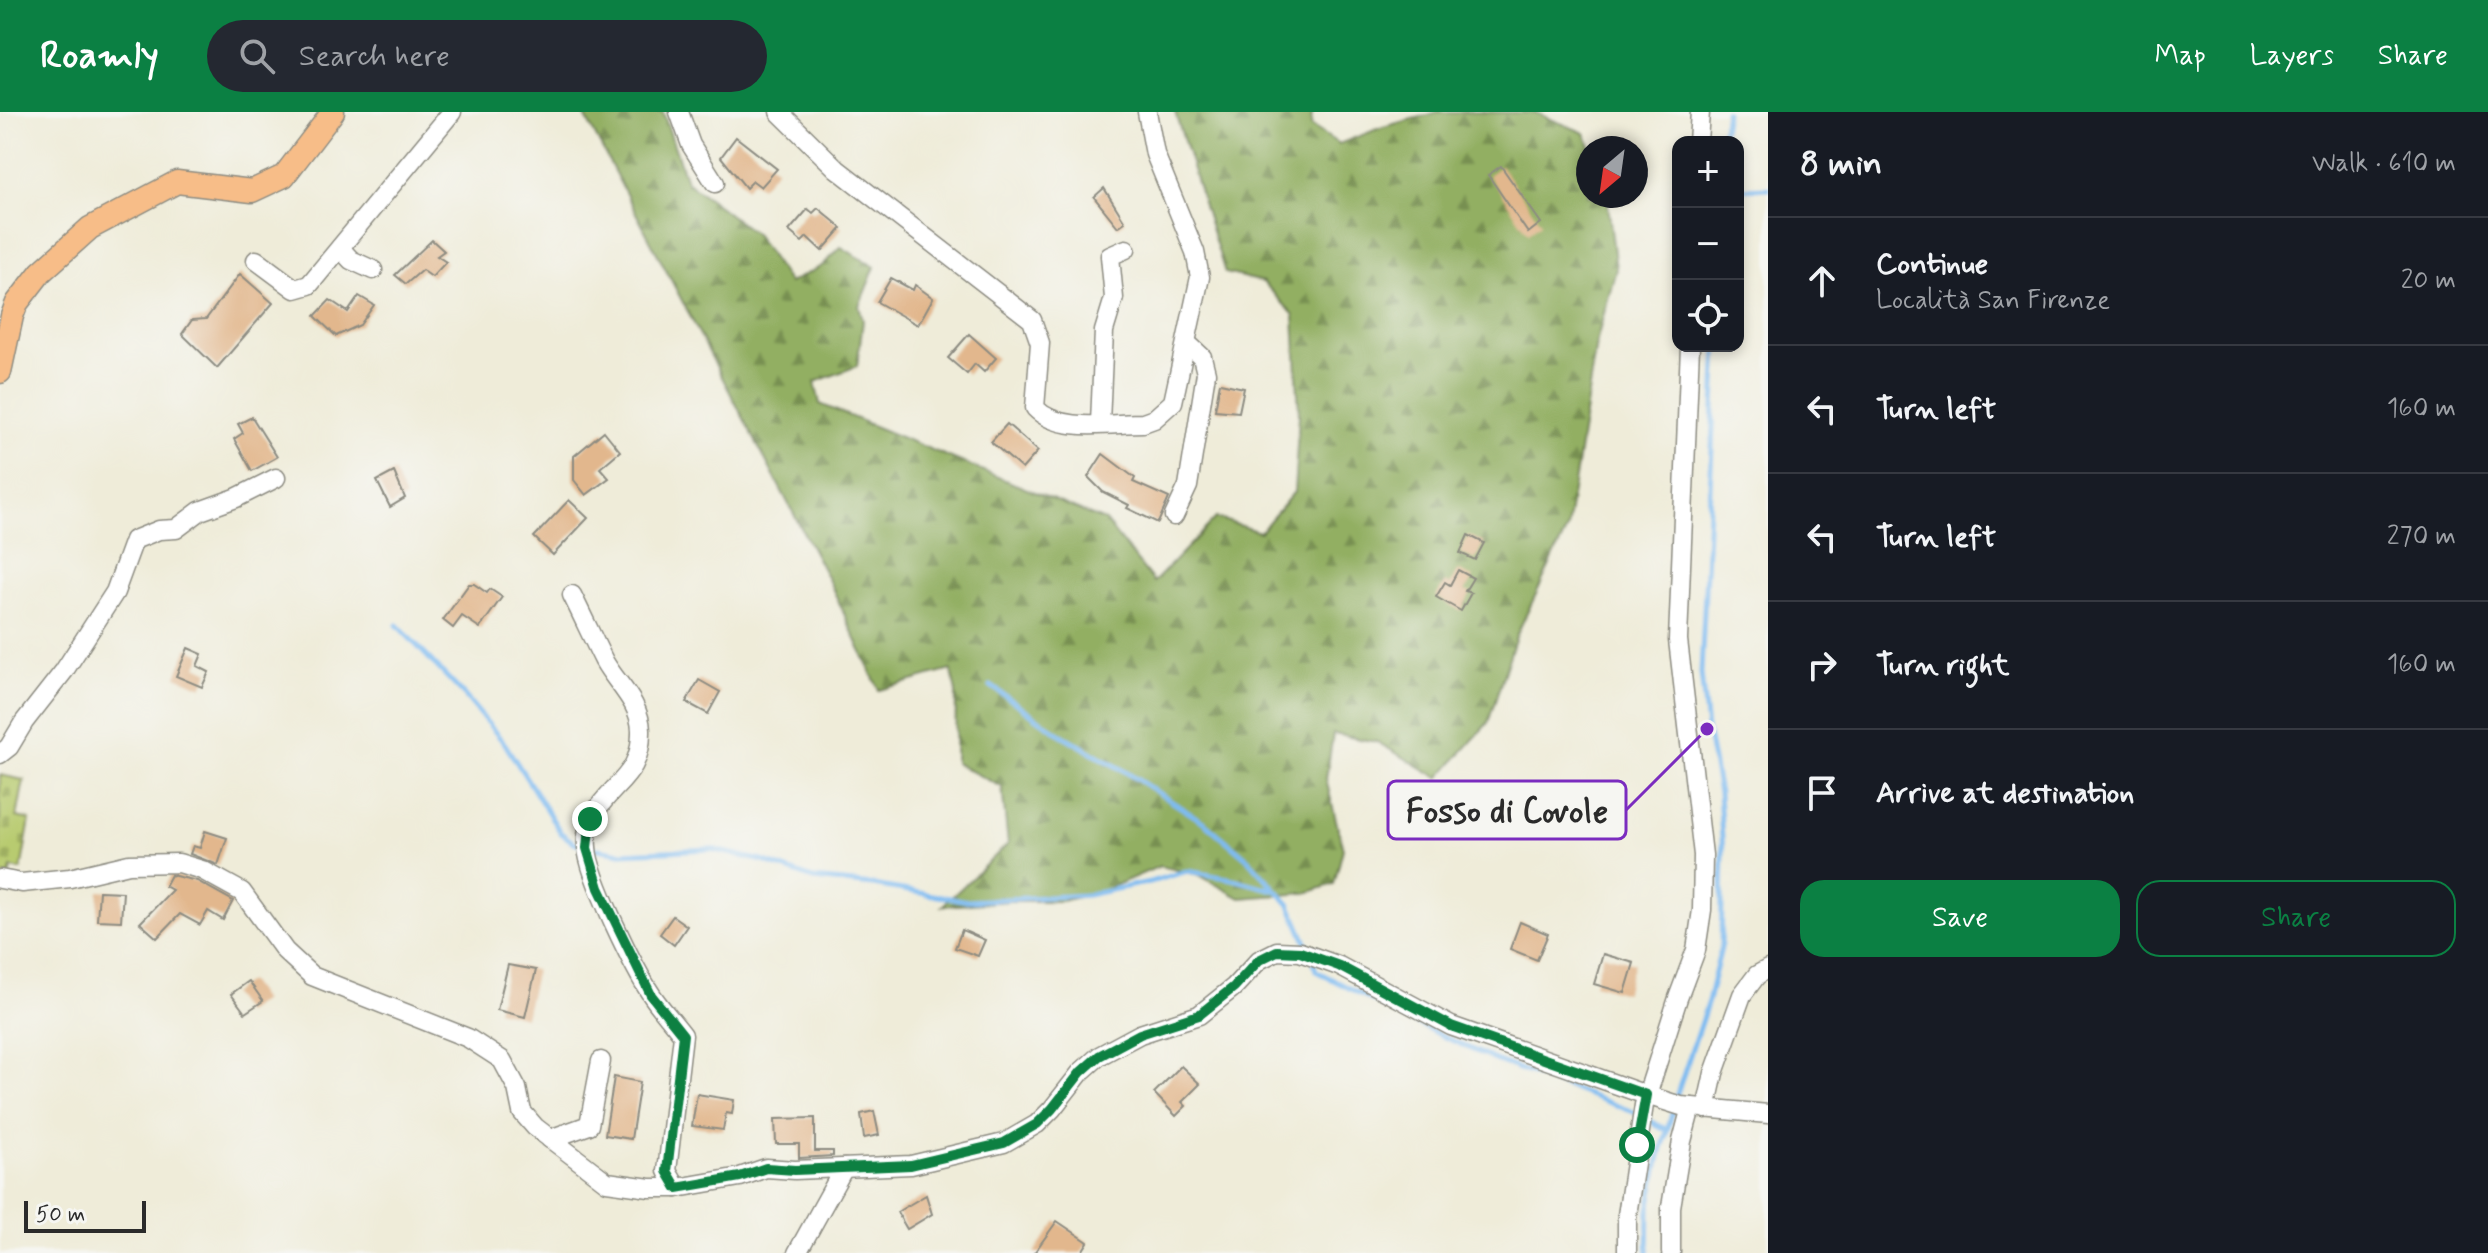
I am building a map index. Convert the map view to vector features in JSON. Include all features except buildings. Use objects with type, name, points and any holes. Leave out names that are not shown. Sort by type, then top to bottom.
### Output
[{"type":"main road","points":[[0,372],[12,316],[9,306],[90,228],[177,182],[252,191],[284,176],[333,112]]},
{"type":"street","points":[[256,260],[295,289],[309,285],[452,112]]},
{"type":"street","points":[[679,112],[691,145],[715,183]]},
{"type":"street","points":[[779,112],[837,169],[1032,320],[1040,343],[1035,408],[1043,416],[1068,425],[1143,423],[1154,419],[1173,402],[1200,277],[1195,252],[1155,154],[1147,112]]},
{"type":"street","points":[[1698,136],[1700,112]]},
{"type":"street","points":[[340,248],[351,260],[373,270]]},
{"type":"street","points":[[1100,423],[1104,331],[1114,298],[1110,256],[1126,249]]},
{"type":"street","points":[[1174,516],[1188,486],[1206,373],[1202,357],[1187,343]]},
{"type":"street","points":[[1627,1253],[1627,1215],[1637,1145],[1696,950],[1702,910],[1703,855],[1678,640],[1690,352]]},
{"type":"street","points":[[0,754],[9,747],[24,722],[64,671],[115,592],[134,540],[159,530],[176,529],[200,511],[236,498],[276,478]]},
{"type":"street","points":[[572,595],[605,663],[631,699],[641,726],[640,752],[628,776],[590,819],[587,848],[599,888],[629,953],[651,995],[683,1035],[667,1171],[677,1188]]},
{"type":"street","points":[[0,879],[22,883],[70,878],[129,864],[179,863],[202,870],[242,892],[285,951],[312,976],[468,1038],[502,1060],[517,1088],[522,1112],[550,1139],[607,1182],[650,1188],[677,1188],[740,1177],[766,1168],[911,1165],[1004,1143],[1037,1124],[1081,1072],[1099,1056],[1140,1034],[1199,1015],[1234,987],[1259,960],[1277,951],[1300,952],[1339,966],[1451,1026],[1649,1099],[1692,1107],[1768,1114]]},
{"type":"street","points":[[1671,1253],[1671,1207],[1682,1141],[1692,1107],[1714,1073],[1742,995],[1757,975],[1768,969]]},
{"type":"street","points":[[550,1139],[589,1125],[601,1061]]},
{"type":"street","points":[[797,1253],[844,1168]]},
{"type":"green space","points":[[583,112],[663,112],[686,181],[755,234],[789,283],[822,266],[841,247],[875,267],[859,306],[863,321],[857,366],[815,382],[820,404],[1105,521],[1154,582],[1216,518],[1260,532],[1294,492],[1299,414],[1294,315],[1263,282],[1225,273],[1175,112],[1312,112],[1311,126],[1339,144],[1383,127],[1438,112],[1536,113],[1585,133],[1586,136],[1576,136],[1576,208],[1608,208],[1616,269],[1596,343],[1567,529],[1516,636],[1488,723],[1439,778],[1377,742],[1333,734],[1326,779],[1343,849],[1334,884],[1306,893],[1240,898],[1199,875],[1160,866],[1100,892],[1061,901],[942,906],[1008,844],[1002,787],[955,763],[956,692],[951,670],[879,690],[830,583]]},
{"type":"green space","points":[[0,775],[24,780],[17,817],[30,820],[21,870],[11,868],[9,876],[0,874]]},
{"type":"waterway","points":[[1722,136],[1726,112]]},
{"type":"waterway","points":[[1744,189],[1768,188]]},
{"type":"waterway","points":[[1675,1100],[1708,1001],[1721,948],[1723,852],[1719,793],[1701,673],[1717,352]]},
{"type":"waterway","points":[[397,625],[464,695],[505,744],[561,833],[582,845]]},
{"type":"waterway","points":[[991,686],[1060,734],[1205,823],[1249,860],[1290,905],[1309,949]]},
{"type":"waterway","points":[[592,848],[621,853],[711,849],[763,861],[813,879],[873,885],[968,901],[1087,895],[1187,871],[1274,890]]},
{"type":"waterway","points":[[1314,963],[1316,971],[1440,1035],[1495,1060],[1639,1114]]},
{"type":"waterway","points":[[1648,1253],[1649,1210],[1673,1110]]},
{"type":"waterway","points":[[1647,1119],[1667,1130]]},
{"type":"place","name":"Fosso di Covole","points":[[1707,729]]},
{"type":"route","points":[[590,819],[587,848],[599,888],[651,995],[683,1035],[667,1171],[677,1188],[740,1177],[766,1168],[795,1170],[911,1165],[1004,1143],[1037,1124],[1081,1072],[1099,1056],[1140,1034],[1199,1015],[1234,987],[1259,960],[1277,951],[1300,952],[1339,966],[1451,1026],[1646,1095],[1637,1145]]}]
